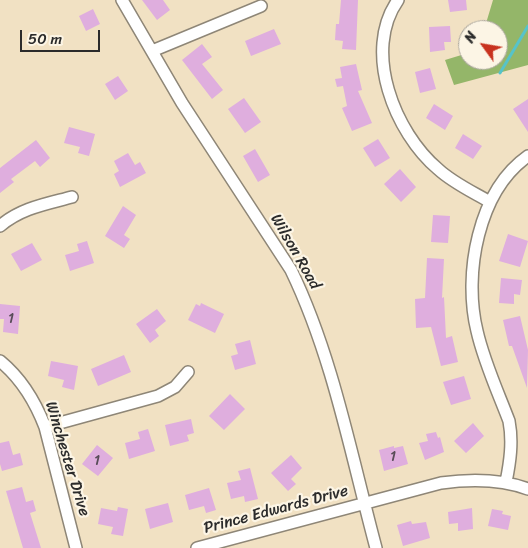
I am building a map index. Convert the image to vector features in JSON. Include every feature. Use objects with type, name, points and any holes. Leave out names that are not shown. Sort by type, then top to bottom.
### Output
[{"type":"street","name":"Wilson Road","points":[[122,0],[182,102],[291,270],[305,298],[328,366],[376,548]]},
{"type":"street","points":[[398,0],[388,18],[382,50],[394,109],[425,157],[451,179],[490,202]]},
{"type":"street","points":[[152,51],[262,6]]},
{"type":"street","points":[[506,482],[512,434],[477,330],[472,298],[472,278],[477,240],[490,202],[508,174],[528,156]]},
{"type":"street","points":[[0,226],[28,209],[72,197]]},
{"type":"street","name":"Winchester Drive","points":[[0,361],[27,389],[36,406],[44,427],[76,548]]},
{"type":"street","points":[[44,427],[158,396],[175,387],[188,372]]},
{"type":"street","name":"Prince Edwards Drive","points":[[197,548],[441,483],[455,481],[506,482],[528,489]]},
{"type":"green space","points":[[493,0],[528,0],[528,65],[454,85],[445,60],[458,56],[458,70],[508,70],[508,20],[487,20]]},
{"type":"building","points":[[142,0],[163,0],[170,10],[157,20]]},
{"type":"building","points":[[341,0],[358,0],[356,50],[342,49],[343,41],[335,40],[336,24],[339,24]]},
{"type":"building","points":[[448,0],[466,0],[467,10],[450,12]]},
{"type":"building","points":[[93,9],[100,24],[86,31],[79,16]]},
{"type":"building","points":[[450,26],[451,42],[444,42],[445,50],[430,52],[429,27]]},
{"type":"building","points":[[274,29],[281,44],[251,56],[245,41]]},
{"type":"building","points":[[202,44],[212,57],[202,64],[223,90],[212,99],[182,60]]},
{"type":"building","points":[[356,64],[362,90],[358,91],[372,123],[352,131],[342,108],[347,106],[343,86],[337,87],[335,79],[342,78],[340,67]]},
{"type":"building","points":[[430,68],[436,89],[420,93],[415,72]]},
{"type":"building","points":[[118,76],[128,91],[115,100],[105,84]]},
{"type":"building","points":[[244,98],[261,122],[245,133],[228,109]]},
{"type":"building","points":[[528,99],[528,132],[513,109]]},
{"type":"building","points":[[434,104],[453,116],[445,130],[426,118]]},
{"type":"building","points":[[69,127],[95,134],[89,156],[78,153],[80,147],[64,143]]},
{"type":"building","points":[[463,134],[482,146],[473,159],[455,148]]},
{"type":"building","points":[[378,139],[390,158],[375,167],[363,148]]},
{"type":"building","points":[[36,140],[50,158],[40,167],[35,161],[11,179],[14,182],[0,193],[0,168]]},
{"type":"building","points":[[255,149],[270,175],[258,182],[243,156]]},
{"type":"building","points":[[128,153],[135,165],[140,162],[146,173],[120,187],[114,174],[119,171],[114,161]]},
{"type":"building","points":[[400,169],[416,187],[401,202],[384,184]]},
{"type":"building","points":[[123,206],[136,215],[124,235],[130,239],[124,248],[105,236]]},
{"type":"building","points":[[433,215],[450,216],[448,243],[431,242]]},
{"type":"building","points":[[508,234],[528,241],[520,267],[499,261]]},
{"type":"building","points":[[87,241],[94,263],[70,271],[65,255],[79,251],[77,244]]},
{"type":"building","points":[[32,243],[42,260],[21,271],[11,254]]},
{"type":"building","points":[[427,258],[444,259],[442,298],[444,297],[446,338],[452,336],[458,362],[441,366],[431,327],[416,328],[415,299],[425,298]]},
{"type":"building","points":[[501,278],[522,280],[520,295],[514,294],[514,304],[499,303]]},
{"type":"building","points":[[201,303],[224,314],[215,333],[188,320],[196,304],[200,306]]},
{"type":"building","points":[[0,304],[20,306],[18,334],[3,332],[4,319],[0,319]]},
{"type":"building","points":[[157,309],[166,321],[155,330],[159,336],[150,343],[136,324]]},
{"type":"building","points":[[520,316],[528,350],[527,388],[512,346],[509,346],[503,320]]},
{"type":"building","points":[[250,340],[256,364],[235,370],[231,356],[238,354],[235,344]]},
{"type":"building","points":[[124,355],[131,372],[98,386],[91,369]]},
{"type":"building","points":[[51,361],[78,366],[74,390],[62,387],[64,380],[48,376]]},
{"type":"building","points":[[464,376],[471,399],[451,405],[443,382]]},
{"type":"building","points":[[230,394],[245,409],[224,430],[209,416]]},
{"type":"building","points":[[191,419],[194,433],[187,435],[189,441],[170,446],[165,425]]},
{"type":"building","points":[[473,423],[484,436],[466,453],[454,441]]},
{"type":"building","points":[[148,429],[155,451],[129,459],[125,443],[140,439],[138,432]]},
{"type":"building","points":[[436,432],[438,438],[440,437],[444,452],[425,460],[419,443],[428,441],[426,434]]},
{"type":"building","points":[[9,441],[13,455],[20,453],[23,465],[2,471],[0,443]]},
{"type":"building","points":[[97,445],[113,458],[98,476],[82,464]]},
{"type":"building","points":[[394,446],[394,448],[403,446],[408,464],[384,471],[379,450]]},
{"type":"building","points":[[291,455],[302,468],[291,479],[296,484],[288,491],[271,473]]},
{"type":"building","points":[[250,468],[258,499],[245,502],[244,496],[231,499],[227,483],[241,480],[238,471]]},
{"type":"building","points":[[22,487],[26,502],[33,500],[36,511],[30,513],[41,548],[23,548],[6,491]]},
{"type":"building","points":[[209,488],[216,510],[206,513],[204,506],[189,510],[185,495]]},
{"type":"building","points":[[168,503],[173,522],[150,529],[145,509]]},
{"type":"building","points":[[118,507],[128,509],[123,536],[111,534],[113,527],[98,524],[101,508],[117,511]]},
{"type":"building","points":[[472,508],[473,529],[458,531],[458,523],[449,524],[448,512]]},
{"type":"building","points":[[492,509],[503,511],[502,514],[511,516],[508,530],[488,526]]},
{"type":"building","points":[[411,521],[412,524],[426,522],[430,538],[403,546],[397,525]]},
{"type":"waterway","points":[[500,73],[528,26]]}]
